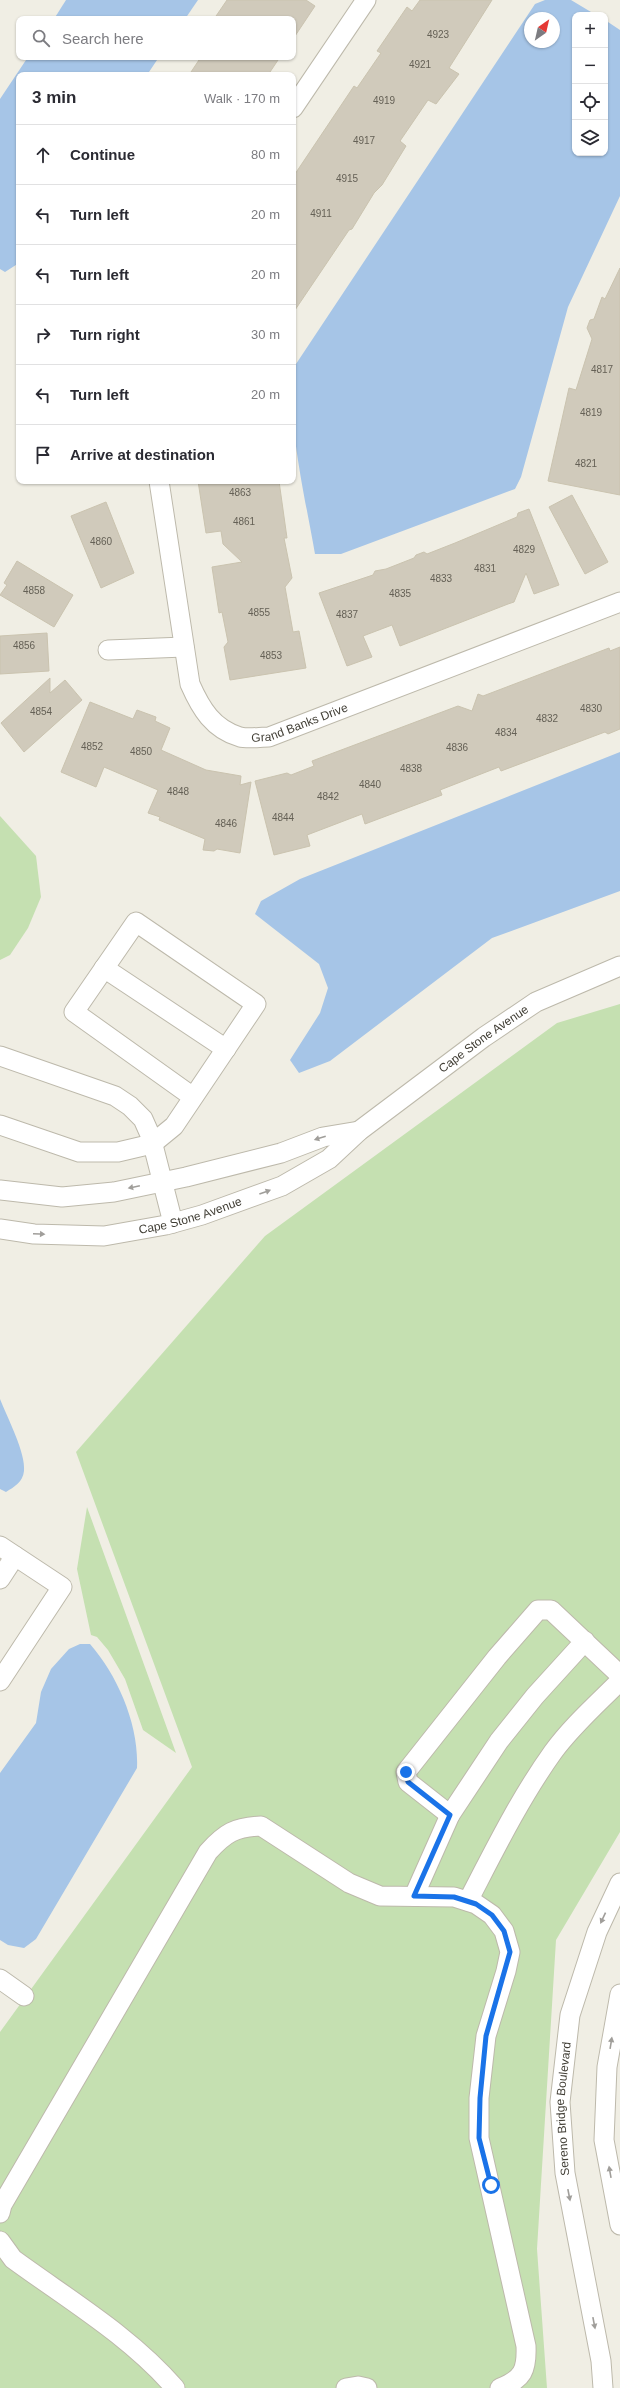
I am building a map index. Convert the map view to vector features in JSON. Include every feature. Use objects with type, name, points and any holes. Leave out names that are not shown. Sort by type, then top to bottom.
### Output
[{"type":"street","points":[[296,104],[366,0]]},
{"type":"street","name":"Grand Banks Drive","points":[[159,484],[190,684],[201,709],[218,727],[241,737],[268,737],[620,602]]},
{"type":"street","points":[[108,650],[184,647]]},
{"type":"street","points":[[0,1125],[79,1152],[118,1152],[152,1144],[174,1126],[226,1049],[256,1004],[136,922],[74,1012],[193,1097]]},
{"type":"street","name":"Cape Stone Avenue","points":[[0,1229],[34,1234],[104,1236],[173,1223],[202,1215],[282,1186],[329,1159],[359,1131],[484,1037],[536,1002],[620,966]]},
{"type":"street","points":[[104,968],[226,1049]]},
{"type":"street","points":[[0,1056],[116,1096],[130,1106],[143,1119],[152,1144],[173,1223]]},
{"type":"street","name":"Cape Stone Avenue","points":[[0,1190],[62,1197],[114,1192],[281,1153],[323,1137],[359,1131]]},
{"type":"street","points":[[0,1579],[8,1551],[62,1587],[0,1681]]},
{"type":"street","points":[[450,1815],[408,1782],[406,1772],[497,1657],[538,1610],[551,1610],[620,1675]]},
{"type":"street","points":[[414,1896],[450,1815],[499,1741],[535,1696],[585,1641]]},
{"type":"street","points":[[468,1901],[534,1782],[554,1752],[580,1721],[620,1681]]},
{"type":"street","points":[[0,2213],[2,2205],[208,1852],[222,1836],[244,1826],[261,1826],[349,1883],[380,1896],[454,1897],[468,1901],[492,1915],[504,1931],[510,1952],[486,2036],[480,2098],[479,2138],[526,2346],[527,2364],[520,2376],[512,2383],[500,2388]]},
{"type":"street","name":"Sereno Bridge Boulevard","points":[[609,2383],[601,2361],[565,2173],[560,2102],[570,2015],[597,1932],[620,1883]]},
{"type":"street","points":[[0,1979],[24,1996]]},
{"type":"street","points":[[620,1994],[607,2067],[604,2140],[620,2225]]},
{"type":"street","points":[[0,2241],[13,2259],[130,2343],[157,2366],[175,2388]]},
{"type":"street","points":[[346,2388],[358,2386],[367,2388]]},
{"type":"green space","points":[[0,816],[36,856],[41,897],[28,928],[10,955],[0,960]]},
{"type":"green space","points":[[620,1004],[620,1832],[556,1940],[537,2249],[547,2388],[0,2388],[0,2032],[192,1767],[76,1452],[265,1236],[557,1023]]},
{"type":"green space","points":[[87,1507],[176,1753],[143,1730],[125,1679],[108,1650],[97,1637],[91,1635],[77,1569]]},
{"type":"water","points":[[66,0],[198,0],[187,16],[56,16]]},
{"type":"water","points":[[545,0],[571,0],[591,12],[572,12],[572,156],[608,156],[608,22],[620,30],[620,196],[568,307],[521,477],[515,489],[341,554],[315,554],[296,443],[296,364],[524,21],[524,48],[560,48],[560,12],[530,12],[535,4]]},
{"type":"water","points":[[26,60],[157,60],[149,72],[18,72]]},
{"type":"water","points":[[16,75],[16,265],[5,272],[0,269],[0,99]]},
{"type":"water","points":[[620,752],[620,891],[492,938],[330,1061],[299,1073],[290,1060],[320,1013],[328,988],[319,964],[255,914],[261,901],[300,879]]},
{"type":"water","points":[[0,1399],[19,1445],[24,1463],[22,1478],[18,1484],[6,1492],[0,1489]]},
{"type":"water","points":[[80,1644],[90,1644],[118,1686],[125,1702],[134,1735],[137,1752],[137,1768],[36,1939],[24,1948],[8,1945],[0,1940],[0,1773],[36,1723],[41,1692],[51,1669],[69,1649]]},
{"type":"building","points":[[227,0],[306,0],[315,6],[296,34],[296,16],[216,16]]},
{"type":"building","points":[[420,0],[492,0],[449,68],[459,74],[436,104],[428,100],[400,141],[406,146],[382,185],[374,193],[352,229],[349,230],[296,309],[296,173],[354,86],[357,88],[381,53],[377,51],[407,7],[412,11]]},
{"type":"building","points":[[199,60],[278,60],[270,72],[191,72]]},
{"type":"building","points":[[620,268],[620,495],[548,481],[569,388],[576,390],[592,339],[587,328],[590,320],[594,319],[602,297],[605,299]]},
{"type":"building","points":[[198,484],[279,484],[287,538],[284,538],[292,578],[285,587],[293,632],[299,631],[306,668],[230,680],[224,647],[228,642],[222,612],[219,613],[212,567],[242,562],[223,544],[221,531],[206,533]]},
{"type":"building","points":[[572,495],[608,562],[585,574],[549,507]]},
{"type":"building","points":[[106,502],[134,573],[101,588],[71,516]]},
{"type":"building","points":[[529,509],[559,585],[534,594],[526,573],[514,602],[400,646],[392,625],[363,636],[372,657],[347,666],[319,593],[373,575],[375,571],[386,569],[414,558],[416,555],[424,552],[427,554],[455,543],[517,517],[518,513]]},
{"type":"building","points":[[17,561],[73,595],[54,627],[0,595],[7,585],[4,583]]},
{"type":"building","points":[[47,633],[49,671],[0,674],[0,636]]},
{"type":"building","points":[[620,647],[620,729],[608,734],[605,732],[501,771],[499,767],[440,790],[442,795],[365,824],[362,814],[307,835],[310,846],[274,855],[255,781],[287,773],[291,775],[314,766],[312,761],[458,706],[472,711],[478,694],[483,696],[609,648],[610,651]]},
{"type":"building","points":[[50,678],[50,693],[65,680],[82,700],[24,752],[1,723]]},
{"type":"building","points":[[90,702],[133,719],[137,710],[156,717],[155,721],[170,728],[161,750],[206,770],[241,776],[240,785],[251,782],[240,853],[217,849],[214,851],[203,850],[205,839],[159,820],[160,817],[148,813],[158,790],[104,767],[96,787],[61,772]]},
{"type":"route","points":[[406,1772],[408,1782],[450,1815],[414,1896],[454,1897],[476,1904],[492,1915],[504,1931],[510,1952],[506,1971],[486,2036],[480,2098],[479,2138],[491,2185]]}]
